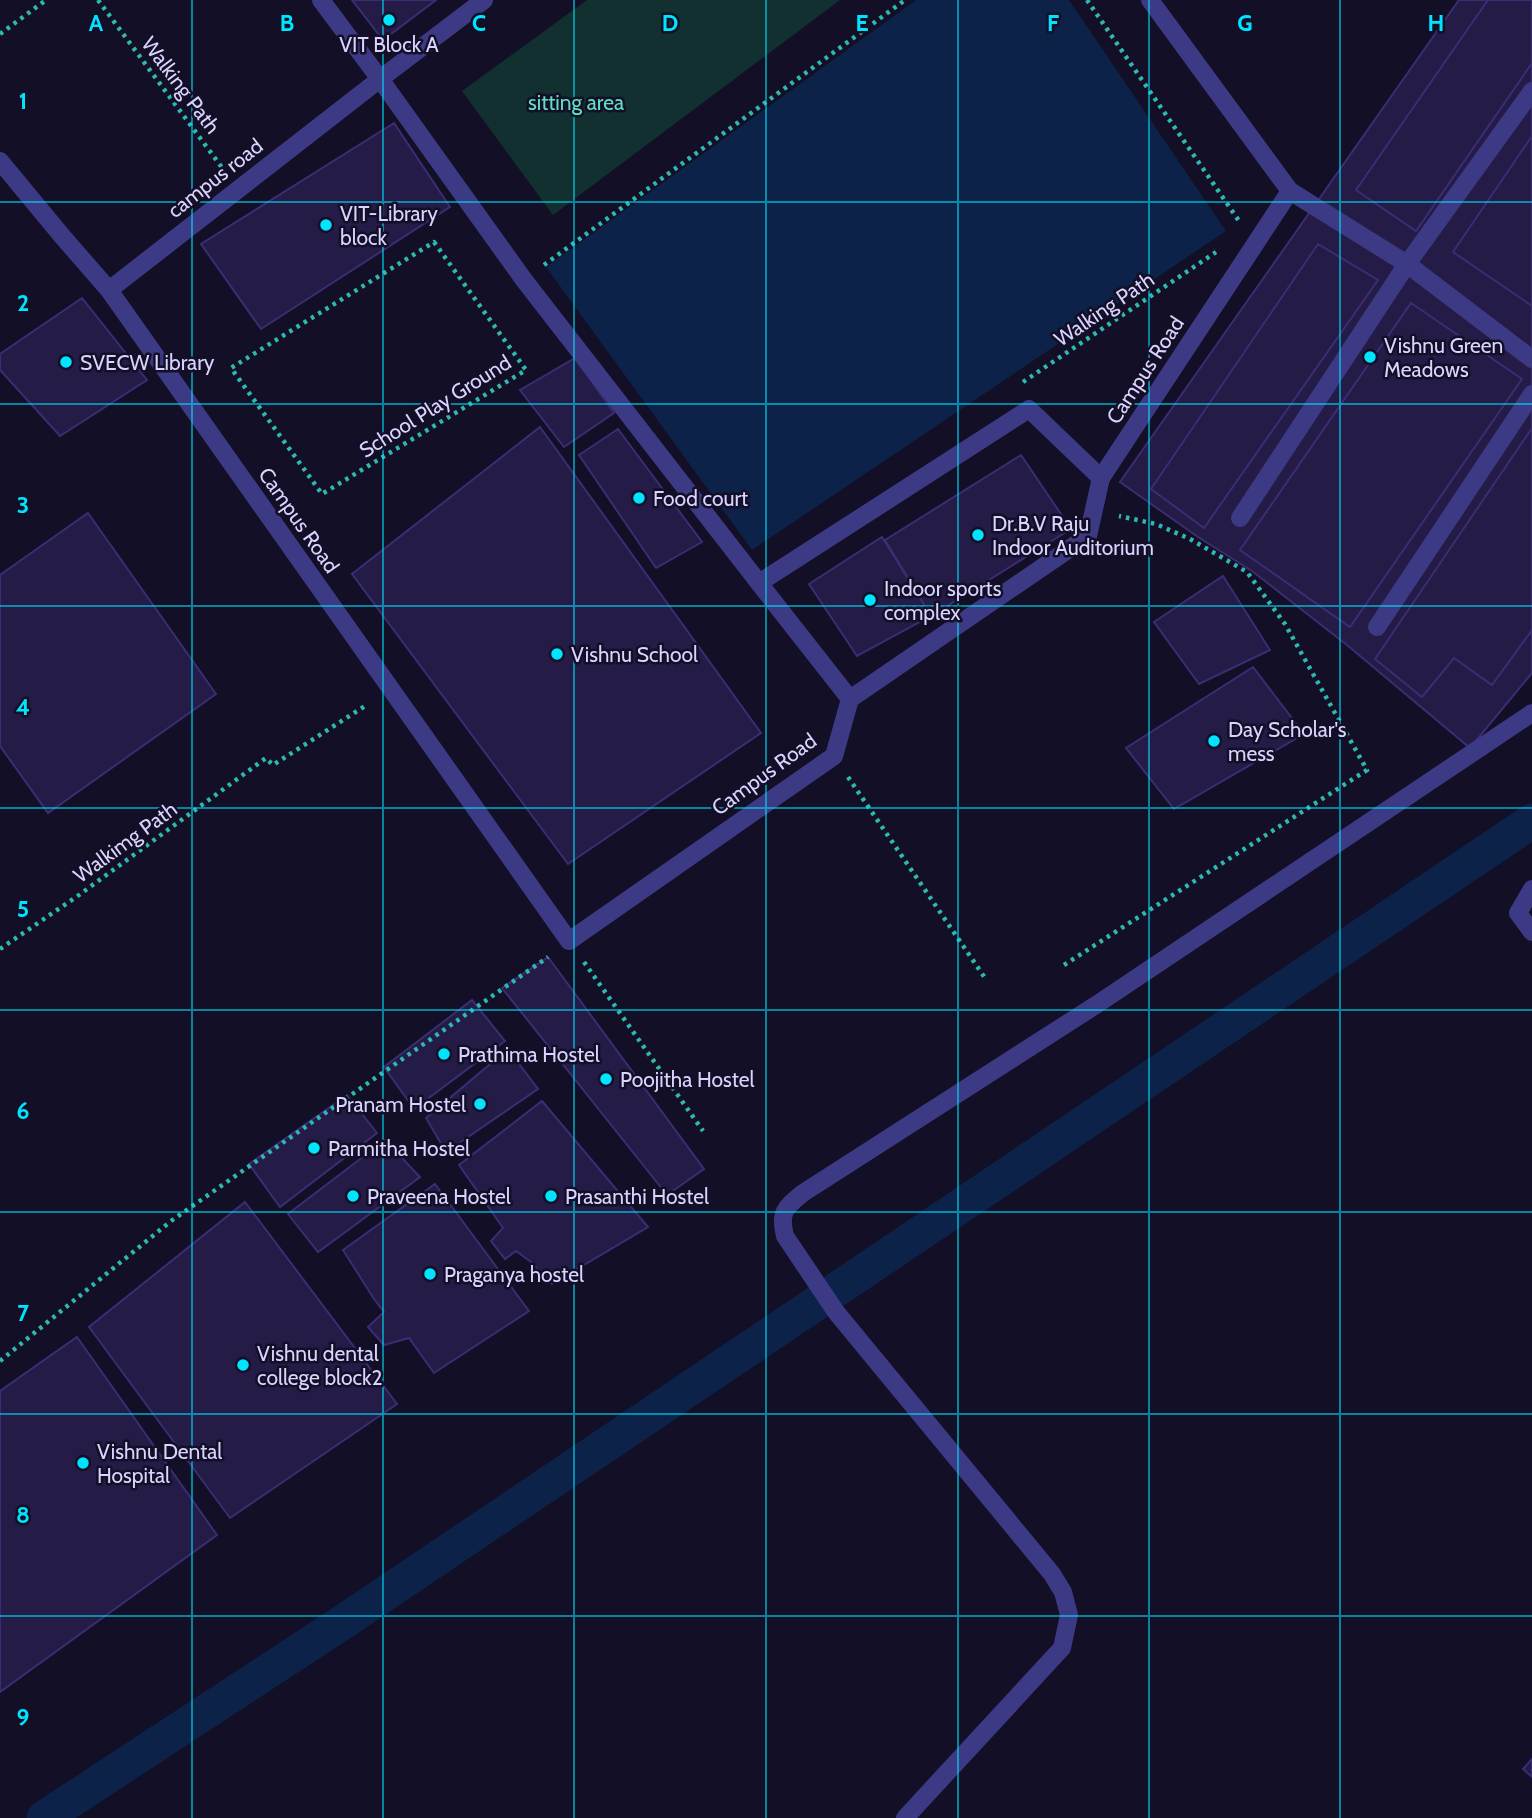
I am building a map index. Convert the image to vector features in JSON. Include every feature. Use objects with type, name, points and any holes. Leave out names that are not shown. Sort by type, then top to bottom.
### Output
[{"type":"street","points":[[321,0],[524,280],[850,699]]},
{"type":"street","name":"campus road","points":[[109,290],[484,0]]},
{"type":"street","points":[[1150,0],[1290,191],[1407,264],[1532,359]]},
{"type":"street","points":[[1240,518],[1407,264],[1532,90]]},
{"type":"street","points":[[0,161],[109,290]]},
{"type":"street","name":"Campus Road","points":[[109,290],[569,941],[834,756],[850,699],[1088,536],[1101,478],[1290,191]]},
{"type":"street","points":[[1377,627],[1532,394]]},
{"type":"street","points":[[759,583],[1029,409],[1101,478]]},
{"type":"street","points":[[905,1818],[1062,1648],[1069,1615],[1063,1592],[1052,1574],[836,1312],[785,1236],[781,1221],[785,1208],[1099,1003],[1532,713]]},
{"type":"street","points":[[1532,890],[1518,913],[1532,932]]},
{"type":"path","points":[[0,34],[46,0]]},
{"type":"path","name":"Walking Path","points":[[98,0],[239,189]]},
{"type":"path","points":[[524,280],[905,0]]},
{"type":"path","points":[[1087,0],[1245,230]]},
{"type":"path","name":"School Play Ground","points":[[434,242],[526,370],[322,494],[231,368],[434,242]]},
{"type":"path","name":"Walking Path","points":[[1020,384],[1225,246]]},
{"type":"path","points":[[1064,965],[1367,770],[1285,624],[1247,572],[1190,539],[1156,524],[1094,511]]},
{"type":"path","name":"Walkimg Path","points":[[0,949],[79,895],[266,758],[273,765],[365,706]]},
{"type":"path","points":[[834,756],[985,978]]},
{"type":"path","points":[[569,941],[703,1131]]},
{"type":"path","points":[[0,1361],[171,1221],[548,957]]},
{"type":"green space","name":"sitting area","points":[[587,0],[840,0],[553,215],[462,91]]},
{"type":"water","points":[[916,0],[1069,0],[1226,231],[752,550],[546,267]]},
{"type":"building","name":"VIT Block A","points":[[352,0],[436,0],[383,40]]},
{"type":"building","name":"Vishnu Green Meadows","points":[[1459,0],[1532,0],[1532,673],[1470,748],[1347,645],[1252,571],[1120,482]]},
{"type":"building","points":[[1488,0],[1532,0],[1532,63],[1416,231],[1356,190]]},
{"type":"building","name":"VIT-Library block","points":[[394,123],[450,207],[261,329],[201,244]]},
{"type":"building","points":[[1532,136],[1532,306],[1453,252]]},
{"type":"building","points":[[1318,244],[1378,280],[1204,528],[1151,489]]},
{"type":"building","name":"SVECW Library","points":[[82,298],[147,380],[60,436],[0,370],[0,354]]},
{"type":"building","points":[[1411,303],[1522,379],[1350,627],[1240,550]]},
{"type":"building","points":[[575,358],[614,413],[564,447],[520,390]]},
{"type":"building","name":"Vishnu School","points":[[540,427],[761,733],[568,864],[352,574]]},
{"type":"building","points":[[1532,428],[1532,630],[1492,685],[1454,658],[1422,697],[1375,659]]},
{"type":"building","name":"Food court","points":[[618,429],[702,542],[656,568],[579,455]]},
{"type":"building","name":"Dr.B.V Raju Indoor Auditorium","points":[[1021,455],[1071,529],[931,616],[885,540]]},
{"type":"building","points":[[88,513],[216,694],[48,813],[0,746],[0,575]]},
{"type":"building","name":"Indoor sports complex","points":[[882,537],[931,616],[857,656],[809,584]]},
{"type":"building","points":[[1223,576],[1270,650],[1199,684],[1154,622]]},
{"type":"building","name":"Day Scholar's mess","points":[[1253,667],[1304,734],[1174,809],[1126,748]]},
{"type":"building","name":"Poojitha Hostel","points":[[548,957],[704,1169],[667,1195],[502,988]]},
{"type":"building","name":"Prathima Hostel","points":[[472,1000],[505,1041],[414,1109],[384,1067]]},
{"type":"building","name":"Pranam Hostel","points":[[508,1049],[538,1089],[446,1152],[426,1118]]},
{"type":"building","name":"Parmitha Hostel","points":[[347,1095],[377,1133],[280,1207],[249,1164]]},
{"type":"building","name":"Prasanthi Hostel","points":[[542,1101],[648,1227],[552,1284],[516,1251],[505,1259],[491,1241],[503,1228],[459,1165]]},
{"type":"building","name":"Praveena Hostel","points":[[385,1140],[420,1177],[318,1252],[288,1214]]},
{"type":"building","name":"Praganya hostel","points":[[435,1184],[529,1311],[434,1373],[409,1338],[384,1345],[368,1327],[384,1312],[343,1250]]},
{"type":"building","name":"Vishnu dental college block2","points":[[245,1202],[397,1404],[230,1518],[89,1327]]},
{"type":"building","name":"Vishnu Dental Hospital","points":[[77,1337],[217,1535],[0,1692],[0,1391]]},
{"type":"building","points":[[1532,1759],[1532,1777],[1523,1769]]},
{"type":"waterway","points":[[44,1818],[346,1620],[1532,821]]},
{"type":"place","name":"VIT Block A","points":[[389,20]]},
{"type":"place","name":"VIT-Library block","points":[[326,225]]},
{"type":"place","name":"Vishnu Green Meadows","points":[[1370,357]]},
{"type":"place","name":"SVECW Library","points":[[66,362]]},
{"type":"place","name":"Food court","points":[[639,498]]},
{"type":"place","name":"Dr.B.V Raju Indoor Auditorium","points":[[978,535]]},
{"type":"place","name":"Indoor sports complex","points":[[870,600]]},
{"type":"place","name":"Vishnu School","points":[[557,654]]},
{"type":"place","name":"Day Scholar's mess","points":[[1214,741]]},
{"type":"place","name":"Prathima Hostel","points":[[444,1054]]},
{"type":"place","name":"Poojitha Hostel","points":[[606,1079]]},
{"type":"place","name":"Pranam Hostel","points":[[480,1104]]},
{"type":"place","name":"Parmitha Hostel","points":[[314,1148]]},
{"type":"place","name":"Praveena Hostel","points":[[353,1196]]},
{"type":"place","name":"Prasanthi Hostel","points":[[551,1196]]},
{"type":"place","name":"Praganya hostel","points":[[430,1274]]},
{"type":"place","name":"Vishnu dental college block2","points":[[243,1365]]},
{"type":"place","name":"Vishnu Dental Hospital","points":[[83,1463]]}]
